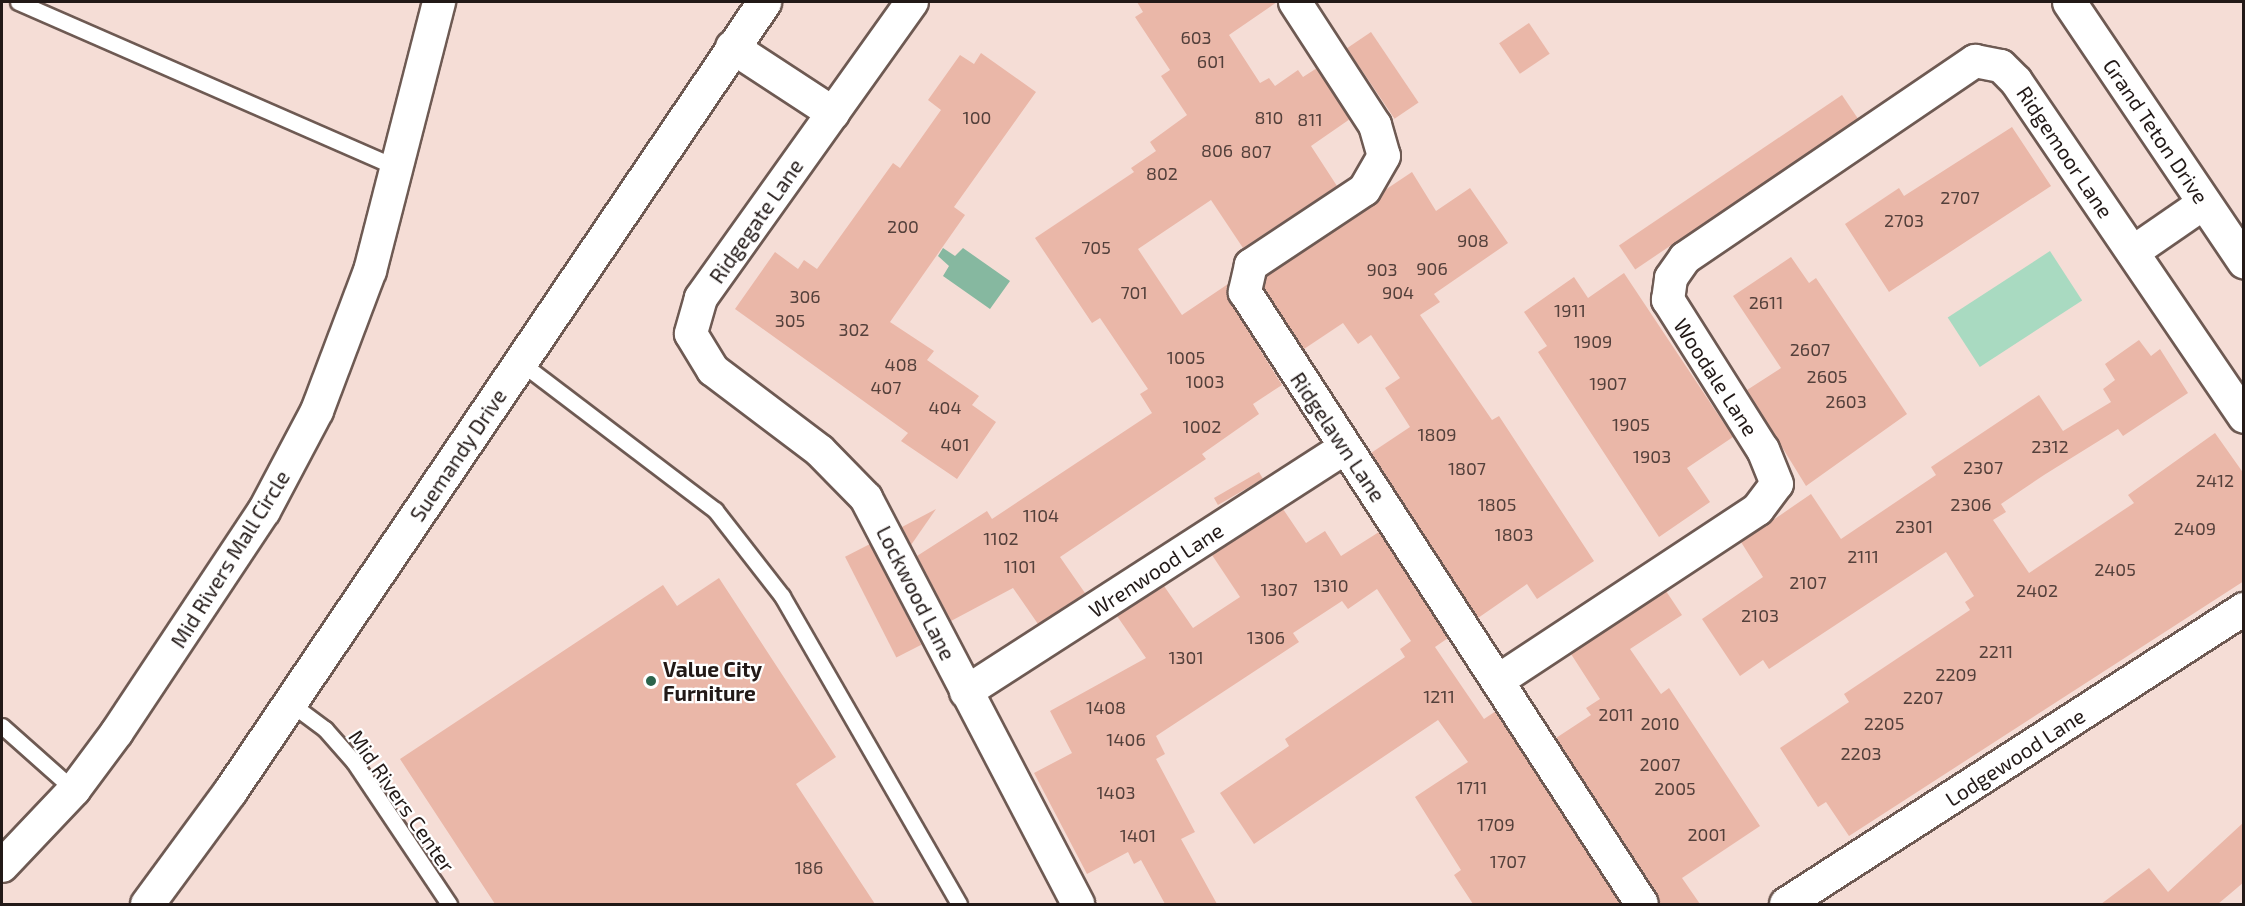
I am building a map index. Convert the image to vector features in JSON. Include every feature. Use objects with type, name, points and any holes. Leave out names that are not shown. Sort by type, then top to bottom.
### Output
[{"type":"street","name":"Mid Rivers Mall Circle","points":[[2,866],[74,790],[246,540],[296,451],[349,337],[398,168],[439,2]]},
{"type":"street","name":"Suemandy Drive","points":[[147,904],[290,703],[764,2]]},
{"type":"street","name":"Ridgegate Lane","points":[[691,334],[701,298],[912,2]]},
{"type":"street","name":"Ridgelawn Lane","points":[[1295,2],[1375,125],[1384,156],[1364,190],[1251,265],[1245,292],[1499,680],[1642,904]]},
{"type":"street","name":"Grand Teton Drive","points":[[2069,2],[2244,261]]},
{"type":"street","points":[[732,47],[833,113]]},
{"type":"street","name":"Ridgemoor Lane","points":[[1989,60],[2016,81],[2244,417]]},
{"type":"street","name":"Woodale Lane","points":[[1499,680],[1758,509],[1777,484],[1763,450],[1668,300],[1671,278],[1685,258],[1975,61],[1989,60]]},
{"type":"street","points":[[2133,252],[2204,203]]},
{"type":"street","name":"Lockwood Lane","points":[[691,334],[713,370],[820,451],[866,498],[1078,904]]},
{"type":"street","name":"Wrenwood Lane","points":[[966,692],[1345,448]]},
{"type":"street","name":"Lodgewood Lane","points":[[1786,904],[2244,609]]},
{"type":"lane","points":[[18,2],[398,168]]},
{"type":"lane","points":[[520,362],[715,510],[782,596],[959,904]]},
{"type":"lane","name":"Mid Rivers Center","points":[[290,703],[325,729],[354,762],[449,904]]},
{"type":"lane","points":[[2,726],[74,790]]},
{"type":"shaded area","points":[[943,248],[955,256],[963,248],[1010,281],[990,309],[943,276],[949,266],[938,256]]},
{"type":"shaded area","points":[[2050,251],[2082,300],[1980,367],[1948,317]]},
{"type":"building","points":[[1137,2],[1277,2],[1229,35],[1260,83],[1269,78],[1275,86],[1298,70],[1303,77],[1317,68],[1350,119],[1311,146],[1337,186],[1243,248],[1211,200],[1138,249],[1182,315],[1228,284],[1230,302],[1282,385],[1253,404],[1259,414],[1202,454],[1206,459],[1060,557],[1085,593],[1038,624],[1013,588],[951,621],[917,556],[987,511],[992,519],[1152,413],[1140,394],[1148,389],[1100,318],[1092,323],[1035,238],[1134,172],[1131,168],[1156,151],[1150,142],[1187,115],[1161,76],[1170,70],[1135,17],[1143,12]]},
{"type":"building","points":[[1529,23],[1550,54],[1520,74],[1499,43]]},
{"type":"building","points":[[1371,32],[1419,102],[1394,119],[1347,48]]},
{"type":"building","points":[[981,53],[1036,92],[954,207],[965,215],[890,322],[934,351],[927,360],[979,396],[972,405],[996,422],[957,479],[901,441],[908,433],[735,309],[775,252],[798,269],[804,260],[817,269],[893,163],[900,168],[941,110],[928,100],[960,55],[974,64]]},
{"type":"building","points":[[1842,95],[1858,119],[1635,269],[1619,245]]},
{"type":"building","points":[[2012,127],[2051,186],[1889,292],[1845,224],[1899,188],[1904,196]]},
{"type":"building","points":[[1412,172],[1436,211],[1470,188],[1508,243],[1434,294],[1440,302],[1420,315],[1492,420],[1499,416],[1594,561],[1537,599],[1527,584],[1478,618],[1371,453],[1410,427],[1385,388],[1400,378],[1371,335],[1358,344],[1343,323],[1304,349],[1264,289],[1267,276],[1374,205],[1385,190]]},
{"type":"building","points":[[1791,257],[1809,283],[1816,278],[1907,414],[1806,486],[1747,390],[1781,368],[1733,296]]},
{"type":"building","points":[[1624,273],[1733,437],[1687,468],[1710,502],[1659,537],[1538,352],[1547,346],[1524,312],[1574,277],[1588,298]]},
{"type":"building","points":[[2139,340],[2151,356],[2160,349],[2188,393],[2123,436],[2118,429],[2044,475],[2001,504],[2006,512],[1993,520],[2029,573],[2134,503],[2128,495],[2215,433],[2244,474],[2244,581],[1849,836],[1826,802],[1818,807],[1780,748],[1849,702],[1844,694],[1970,610],[1965,602],[1974,596],[1946,552],[1769,669],[1763,660],[1740,676],[1702,619],[1763,577],[1741,542],[1811,494],[1841,539],[1936,475],[1931,467],[2039,395],[2063,431],[2111,402],[2103,389],[2115,380],[2105,364]]},
{"type":"building","points":[[1259,472],[1263,479],[1218,505],[1214,498]]},
{"type":"building","points":[[936,509],[911,545],[902,527]]},
{"type":"building","points":[[1283,509],[1306,543],[1325,531],[1341,556],[1379,532],[1448,638],[1435,647],[1484,719],[1496,711],[1621,904],[1473,904],[1454,875],[1461,870],[1415,797],[1468,762],[1438,720],[1254,844],[1220,793],[1289,746],[1285,739],[1405,657],[1400,649],[1411,641],[1377,589],[1348,609],[1342,601],[1293,633],[1299,642],[1156,736],[1165,754],[1156,759],[1195,832],[1181,839],[1217,904],[1165,904],[1141,860],[1134,864],[1128,852],[1087,874],[1034,773],[1072,753],[1050,711],[1146,658],[1117,616],[1164,586],[1193,628],[1240,597],[1212,555]]},
{"type":"building","points":[[870,544],[921,645],[896,657],[845,557]]},
{"type":"building","name":"Value City Furniture","points":[[719,578],[836,757],[796,784],[875,904],[495,904],[400,759],[663,585],[677,606]]},
{"type":"building","points":[[1666,591],[1682,615],[1630,649],[1661,694],[1669,688],[1760,826],[1682,878],[1700,904],[1660,904],[1556,738],[1591,715],[1586,708],[1600,699],[1571,654]]},
{"type":"building","points":[[2244,822],[2244,882],[2218,904],[2101,904],[2149,868],[2168,892]]},
{"type":"place","name":"Value City Furniture","points":[[651,681]]}]
